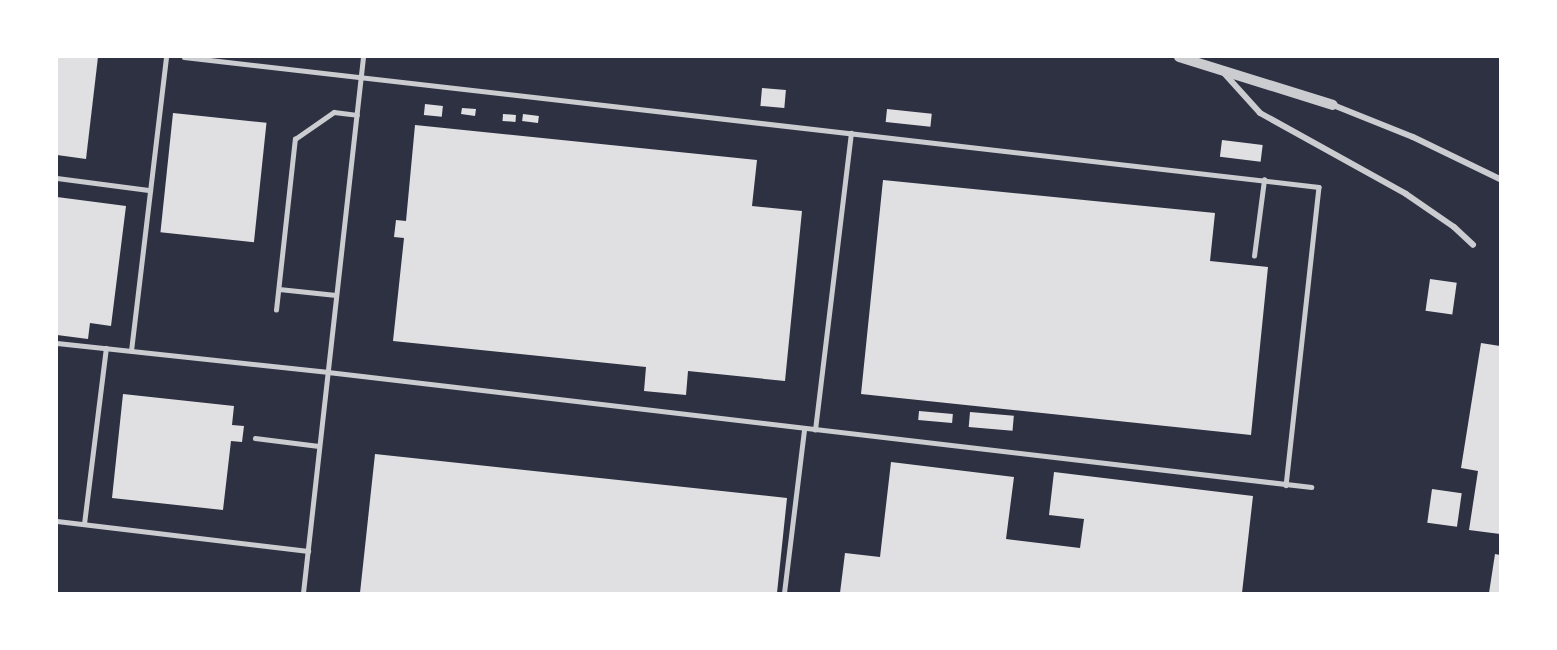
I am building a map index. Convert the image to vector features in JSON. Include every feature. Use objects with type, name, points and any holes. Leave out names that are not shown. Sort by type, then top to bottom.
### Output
[{"type":"street","points":[[1179,57],[1333,105],[1413,137],[1500,179]]},
{"type":"street","points":[[1221,69],[1260,113],[1406,194],[1454,227],[1473,245]]},
{"type":"lane","points":[[131,351],[166,57]]},
{"type":"lane","points":[[184,57],[1319,187],[1286,485]]},
{"type":"lane","points":[[303,593],[363,57]]},
{"type":"lane","points":[[276,310],[294,139],[334,112],[357,115]]},
{"type":"lane","points":[[815,430],[851,133]]},
{"type":"lane","points":[[57,178],[150,190]]},
{"type":"lane","points":[[1254,256],[1264,180]]},
{"type":"lane","points":[[279,289],[336,295]]},
{"type":"lane","points":[[57,343],[328,372],[1311,487]]},
{"type":"lane","points":[[84,524],[106,348]]},
{"type":"lane","points":[[784,593],[804,429]]},
{"type":"lane","points":[[255,438],[320,446]]},
{"type":"lane","points":[[57,521],[308,551]]},
{"type":"building","points":[[57,57],[98,57],[86,159],[57,155]]},
{"type":"building","points":[[762,88],[786,90],[784,108],[760,106]]},
{"type":"building","points":[[425,104],[443,106],[442,117],[424,115]]},
{"type":"building","points":[[462,108],[476,109],[475,116],[461,114]]},
{"type":"building","points":[[887,109],[932,114],[930,127],[886,122]]},
{"type":"building","points":[[173,113],[266,123],[254,242],[160,232]]},
{"type":"building","points":[[503,114],[516,115],[515,122],[503,121]]},
{"type":"building","points":[[523,114],[539,116],[538,123],[522,121]]},
{"type":"building","points":[[415,125],[757,160],[752,206],[802,211],[785,381],[688,371],[686,395],[644,391],[646,367],[393,341],[404,238],[394,237],[396,220],[406,221]]},
{"type":"building","points":[[1222,140],[1263,145],[1261,162],[1220,157]]},
{"type":"building","points":[[883,180],[1215,213],[1210,261],[1268,267],[1251,435],[861,394]]},
{"type":"building","points":[[57,197],[126,206],[111,326],[90,323],[88,339],[57,335]]},
{"type":"building","points":[[1430,279],[1457,283],[1452,314],[1426,311]]},
{"type":"building","points":[[1481,343],[1500,346],[1500,534],[1469,530],[1478,471],[1461,468]]},
{"type":"building","points":[[123,394],[234,406],[232,425],[244,426],[242,442],[231,441],[223,510],[112,498]]},
{"type":"building","points":[[919,411],[953,414],[952,423],[918,420]]},
{"type":"building","points":[[970,412],[1014,416],[1013,431],[969,427]]},
{"type":"building","points":[[375,454],[787,498],[777,593],[360,593]]},
{"type":"building","points":[[891,462],[1014,477],[1006,539],[1080,548],[1084,519],[1049,515],[1054,472],[1253,496],[1242,593],[840,593],[845,553],[880,557]]},
{"type":"building","points":[[1432,489],[1462,493],[1457,527],[1427,523]]},
{"type":"building","points":[[1495,554],[1500,555],[1500,593],[1489,593]]}]
